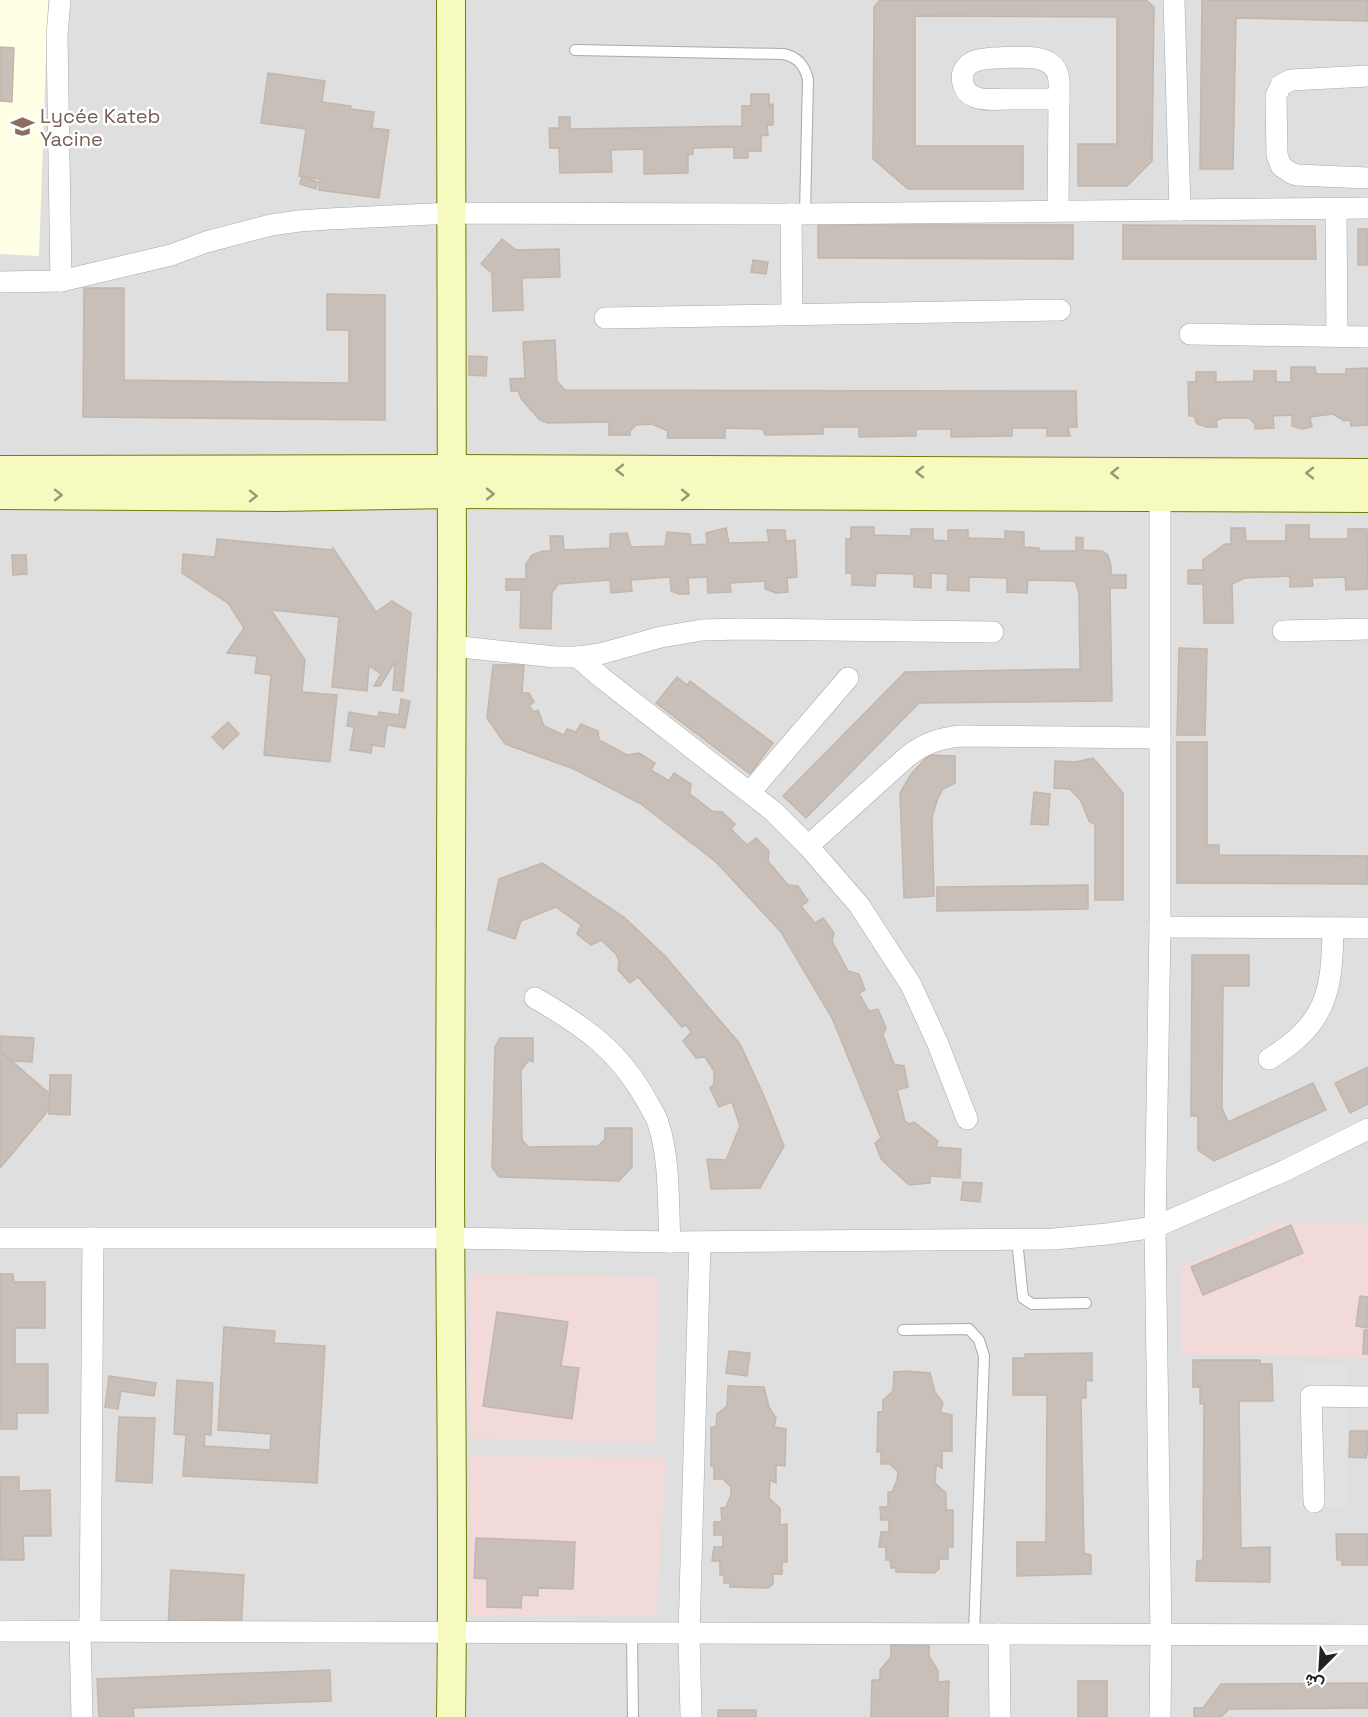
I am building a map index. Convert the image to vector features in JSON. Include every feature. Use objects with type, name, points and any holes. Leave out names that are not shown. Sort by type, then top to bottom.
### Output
[{"type":"main road","points":[[451,0],[451,1717]]},
{"type":"main road","points":[[0,470],[452,482],[1160,486],[1368,498]]},
{"type":"main road","points":[[1160,486],[1368,473]]},
{"type":"main road","points":[[0,495],[275,497],[452,482]]},
{"type":"street","points":[[60,0],[57,35],[61,281]]},
{"type":"street","points":[[1174,0],[1180,210]]},
{"type":"street","points":[[1368,76],[1291,80],[1281,85],[1276,96],[1277,155],[1281,166],[1297,175],[1368,178]]},
{"type":"street","points":[[1058,211],[1059,99]]},
{"type":"street","points":[[1336,208],[1337,336]]},
{"type":"street","points":[[0,282],[61,281],[171,255],[206,242],[271,225],[329,219],[452,213],[798,214],[1368,208]]},
{"type":"street","points":[[792,315],[798,214]]},
{"type":"street","points":[[604,318],[1060,310]]},
{"type":"street","points":[[1190,334],[1368,337]]},
{"type":"street","points":[[1160,486],[1160,927],[1155,1227],[1161,1634],[1160,1717]]},
{"type":"street","points":[[1283,631],[1368,629]]},
{"type":"street","points":[[452,646],[555,657],[578,657],[600,654],[661,637],[702,630],[993,632]]},
{"type":"street","points":[[578,657],[772,811],[808,846],[859,905],[911,985],[938,1044],[967,1119]]},
{"type":"street","points":[[750,792],[848,678]]},
{"type":"street","points":[[808,846],[908,756],[920,747],[946,737],[1160,738]]},
{"type":"street","points":[[1160,927],[1368,928]]},
{"type":"street","points":[[1269,1059],[1289,1046],[1306,1030],[1320,1011],[1328,989],[1333,928]]},
{"type":"street","points":[[535,998],[594,1035],[618,1058],[640,1087],[658,1122],[665,1156],[670,1242]]},
{"type":"street","points":[[0,1238],[450,1238],[670,1242],[1053,1239],[1155,1227],[1284,1171],[1368,1129]]},
{"type":"street","points":[[82,1717],[93,1238]]},
{"type":"street","points":[[691,1717],[690,1634],[700,1242]]},
{"type":"street","points":[[1314,1502],[1311,1396],[1368,1396]]},
{"type":"street","points":[[0,1631],[1368,1635]]},
{"type":"street","points":[[999,1634],[1000,1717]]},
{"type":"lane","points":[[575,50],[783,54],[798,60],[808,80],[798,214]]},
{"type":"lane","points":[[1017,1240],[1023,1298],[1032,1304],[1086,1303]]},
{"type":"lane","points":[[903,1330],[969,1329],[979,1340],[984,1356],[974,1634]]},
{"type":"lane","points":[[632,1633],[633,1717]]},
{"type":"shaded area","points":[[0,0],[1368,0],[1368,1717],[0,1717]]},
{"type":"shaded area","name":"Lycée Kateb Yacine","points":[[0,0],[48,0],[39,256],[0,254]]},
{"type":"shaded area","points":[[1277,1223],[1368,1224],[1368,1358],[1181,1354],[1181,1268]]},
{"type":"shaded area","points":[[470,1274],[658,1277],[655,1443],[469,1438]]},
{"type":"shaded area","points":[[1304,1365],[1348,1365],[1346,1508],[1300,1507]]},
{"type":"shaded area","points":[[470,1456],[666,1458],[656,1616],[469,1615]]},
{"type":"building","points":[[880,0],[1146,0],[1154,7],[1152,161],[1127,186],[1078,186],[1078,144],[1117,144],[1117,17],[915,16],[915,146],[1023,146],[1023,189],[908,189],[873,159],[874,7]]},
{"type":"building","points":[[1202,0],[1368,0],[1368,21],[1236,18],[1233,169],[1200,169]]},
{"type":"building","points":[[0,47],[14,48],[12,102],[0,101]]},
{"type":"building","points":[[268,73],[325,81],[322,102],[374,112],[372,128],[389,130],[379,198],[319,190],[320,179],[299,176],[306,129],[261,123]]},
{"type":"building","points":[[751,94],[769,94],[769,106],[773,104],[773,125],[767,125],[768,135],[761,136],[761,151],[748,151],[748,158],[734,158],[734,147],[693,148],[693,154],[688,155],[688,173],[644,174],[644,149],[611,150],[612,172],[560,173],[559,148],[550,148],[549,128],[559,128],[559,117],[570,117],[570,129],[742,126],[742,106],[751,106]]},
{"type":"building","points":[[302,176],[318,182],[316,189],[300,184]]},
{"type":"building","points":[[818,225],[1073,225],[1073,259],[818,258]]},
{"type":"building","points":[[1123,225],[1315,226],[1316,259],[1123,259]]},
{"type":"building","points":[[1358,229],[1368,229],[1368,265],[1358,265]]},
{"type":"building","points":[[502,239],[516,250],[559,249],[560,277],[522,278],[523,310],[493,311],[492,273],[481,264]]},
{"type":"building","points":[[753,260],[768,262],[766,274],[751,272]]},
{"type":"building","points":[[84,288],[124,288],[124,380],[349,383],[349,330],[327,330],[327,294],[385,295],[385,420],[83,417]]},
{"type":"building","points":[[555,340],[557,381],[565,390],[1076,391],[1077,427],[1068,427],[1070,436],[1047,436],[1047,428],[1012,428],[1012,436],[951,437],[951,429],[916,429],[916,436],[859,437],[859,427],[823,427],[823,434],[765,435],[763,429],[725,428],[725,438],[667,438],[668,431],[652,424],[636,425],[630,431],[630,435],[609,435],[609,422],[548,423],[540,420],[522,400],[518,391],[511,391],[510,379],[525,378],[523,342]]},
{"type":"building","points":[[469,356],[487,357],[486,376],[469,375]]},
{"type":"building","points":[[1291,367],[1315,367],[1316,374],[1346,374],[1346,369],[1368,368],[1368,425],[1351,426],[1350,420],[1344,421],[1333,414],[1310,417],[1312,427],[1302,429],[1292,426],[1292,415],[1273,416],[1274,428],[1255,429],[1255,424],[1249,418],[1222,418],[1216,421],[1217,427],[1206,427],[1197,424],[1194,416],[1189,416],[1188,382],[1196,382],[1196,372],[1216,372],[1216,382],[1254,381],[1254,371],[1276,371],[1276,382],[1291,382]]},
{"type":"building","points":[[1286,525],[1309,525],[1309,539],[1348,539],[1348,529],[1367,529],[1368,589],[1346,590],[1345,577],[1312,578],[1313,586],[1290,587],[1290,576],[1245,578],[1232,584],[1233,623],[1204,623],[1203,584],[1188,584],[1188,570],[1203,570],[1203,560],[1225,544],[1231,544],[1231,528],[1245,528],[1246,541],[1286,541]]},
{"type":"building","points":[[851,527],[874,527],[874,535],[911,536],[911,529],[933,529],[933,540],[948,541],[948,530],[968,530],[968,538],[1005,539],[1005,531],[1024,532],[1024,547],[1039,548],[1039,551],[1076,551],[1076,537],[1083,538],[1083,550],[1102,551],[1108,555],[1111,575],[1126,575],[1126,588],[1110,588],[1112,701],[919,703],[806,818],[783,796],[905,672],[1080,669],[1079,593],[1075,581],[1028,580],[1027,593],[1007,592],[1007,578],[969,577],[969,591],[947,590],[948,574],[931,573],[931,588],[914,587],[914,574],[876,573],[875,586],[852,585],[852,573],[846,573],[846,539],[851,539]]},
{"type":"building","points":[[726,528],[729,543],[769,542],[767,530],[785,530],[786,541],[795,540],[797,577],[787,578],[788,592],[776,593],[765,589],[765,581],[730,583],[731,592],[708,593],[707,577],[688,578],[689,594],[671,591],[670,577],[631,580],[632,591],[611,593],[610,580],[558,584],[552,593],[551,629],[520,628],[521,590],[506,590],[506,579],[526,579],[526,564],[532,555],[551,551],[550,536],[563,536],[564,550],[610,548],[610,534],[627,533],[631,547],[665,546],[667,532],[690,534],[691,545],[707,544],[706,533]]},
{"type":"building","points":[[217,539],[332,550],[333,548],[376,612],[392,601],[411,613],[403,691],[393,690],[395,662],[380,686],[374,686],[381,674],[369,666],[367,691],[332,687],[339,617],[271,610],[305,660],[302,692],[337,695],[330,762],[264,755],[271,675],[255,673],[257,656],[227,653],[244,628],[228,603],[182,573],[183,554],[215,557]]},
{"type":"building","points":[[12,555],[26,555],[27,574],[13,575]]},
{"type":"building","points":[[1179,648],[1207,649],[1205,735],[1177,735]]},
{"type":"building","points":[[493,665],[524,665],[522,693],[529,693],[534,702],[529,706],[534,712],[538,710],[544,726],[564,735],[567,729],[576,732],[581,724],[598,731],[599,740],[627,755],[639,753],[655,763],[651,770],[669,781],[674,773],[691,784],[690,794],[712,811],[722,812],[735,824],[731,829],[747,845],[756,838],[769,851],[768,861],[788,885],[798,886],[808,901],[801,906],[815,923],[823,918],[834,933],[832,941],[848,971],[859,974],[865,990],[859,993],[869,1011],[878,1009],[886,1028],[883,1035],[894,1064],[904,1066],[908,1087],[897,1090],[905,1121],[909,1124],[914,1122],[938,1141],[936,1147],[961,1149],[960,1178],[930,1176],[930,1183],[909,1185],[881,1159],[875,1143],[881,1138],[832,1018],[781,932],[716,862],[641,804],[574,769],[505,744],[487,718]]},
{"type":"building","points":[[677,677],[687,685],[690,681],[773,743],[750,774],[656,703]]},
{"type":"building","points":[[401,699],[410,701],[405,728],[387,725],[384,747],[372,745],[371,753],[350,750],[354,727],[347,726],[349,712],[378,717],[379,712],[399,715]]},
{"type":"building","points":[[228,722],[239,734],[223,749],[212,737]]},
{"type":"building","points":[[1177,742],[1207,742],[1207,845],[1219,845],[1219,855],[1368,856],[1368,884],[1177,883]]},
{"type":"building","points":[[929,755],[955,756],[955,783],[943,789],[932,817],[934,896],[904,898],[900,793],[911,774]]},
{"type":"building","points":[[1093,758],[1123,793],[1123,900],[1095,900],[1095,825],[1089,821],[1081,801],[1070,789],[1054,788],[1055,761],[1076,762]]},
{"type":"building","points":[[1034,792],[1050,794],[1048,825],[1031,824]]},
{"type":"building","points":[[542,863],[624,917],[665,956],[740,1044],[784,1146],[760,1188],[711,1189],[707,1159],[726,1160],[740,1126],[732,1102],[719,1107],[710,1088],[714,1084],[714,1071],[705,1057],[696,1058],[683,1041],[691,1032],[686,1025],[682,1027],[638,977],[630,983],[618,970],[619,961],[616,954],[601,940],[591,945],[577,934],[581,925],[556,907],[521,921],[515,939],[488,930],[499,879]]},
{"type":"building","points":[[1088,885],[1088,909],[937,911],[937,887]]},
{"type":"building","points":[[1192,955],[1249,955],[1249,986],[1223,986],[1222,1108],[1228,1122],[1313,1083],[1326,1110],[1214,1161],[1198,1150],[1198,1116],[1191,1116]]},
{"type":"building","points":[[0,1036],[34,1038],[32,1062],[0,1060]]},
{"type":"building","points":[[500,1038],[533,1038],[533,1062],[529,1060],[521,1070],[522,1140],[528,1147],[598,1146],[605,1139],[605,1128],[632,1128],[632,1167],[619,1181],[499,1177],[492,1167],[495,1047]]},
{"type":"building","points":[[0,1051],[57,1100],[0,1168]]},
{"type":"building","points":[[1368,1067],[1368,1104],[1350,1113],[1335,1083]]},
{"type":"building","points":[[50,1075],[71,1075],[70,1115],[49,1114]]},
{"type":"building","points":[[963,1182],[982,1183],[980,1202],[961,1200]]},
{"type":"building","points":[[1291,1225],[1303,1253],[1203,1295],[1191,1267]]},
{"type":"building","points":[[0,1274],[13,1274],[14,1282],[45,1282],[45,1328],[15,1328],[15,1364],[48,1364],[48,1413],[17,1413],[17,1429],[0,1429]]},
{"type":"building","points":[[1360,1296],[1368,1297],[1368,1328],[1356,1326]]},
{"type":"building","points":[[497,1312],[568,1322],[561,1366],[579,1368],[572,1419],[483,1406]]},
{"type":"building","points":[[224,1327],[275,1331],[274,1343],[325,1346],[317,1483],[183,1476],[186,1435],[174,1434],[177,1380],[213,1383],[211,1435],[205,1434],[204,1446],[270,1450],[271,1434],[218,1430]]},
{"type":"building","points":[[1364,1330],[1368,1330],[1368,1354],[1363,1354]]},
{"type":"building","points":[[729,1351],[750,1353],[747,1376],[726,1373]]},
{"type":"building","points":[[1092,1353],[1092,1381],[1086,1380],[1086,1398],[1081,1398],[1084,1553],[1091,1555],[1091,1574],[1017,1576],[1017,1542],[1046,1542],[1047,1395],[1013,1395],[1013,1358],[1025,1358],[1025,1354]]},
{"type":"building","points":[[1193,1360],[1260,1360],[1260,1364],[1272,1364],[1273,1401],[1239,1401],[1241,1548],[1270,1547],[1270,1582],[1196,1581],[1197,1561],[1203,1560],[1204,1404],[1200,1404],[1200,1387],[1193,1387]]},
{"type":"building","points":[[894,1372],[930,1373],[935,1392],[943,1403],[940,1412],[952,1415],[952,1451],[942,1451],[942,1468],[936,1465],[935,1483],[946,1493],[946,1510],[953,1510],[953,1547],[948,1547],[948,1559],[939,1559],[939,1569],[934,1573],[896,1572],[896,1568],[891,1568],[890,1560],[886,1560],[886,1547],[879,1547],[881,1532],[889,1532],[889,1520],[881,1520],[880,1507],[888,1507],[888,1492],[892,1492],[898,1472],[890,1464],[881,1464],[881,1451],[877,1452],[878,1412],[883,1412],[883,1400],[893,1391]]},
{"type":"building","points":[[109,1376],[156,1383],[154,1396],[121,1391],[118,1409],[105,1407]]},
{"type":"building","points":[[728,1386],[764,1387],[769,1407],[776,1418],[774,1427],[786,1429],[785,1466],[776,1465],[776,1483],[770,1480],[769,1498],[780,1508],[780,1525],[787,1524],[787,1562],[782,1562],[782,1574],[773,1574],[773,1584],[768,1588],[730,1587],[730,1583],[724,1583],[724,1575],[720,1575],[720,1561],[712,1561],[714,1547],[723,1547],[723,1535],[714,1535],[714,1522],[722,1522],[721,1508],[726,1507],[731,1495],[731,1487],[723,1479],[714,1479],[714,1466],[711,1466],[711,1427],[716,1427],[717,1414],[727,1406]]},
{"type":"building","points":[[119,1417],[155,1418],[152,1483],[116,1481]]},
{"type":"building","points":[[1350,1431],[1368,1431],[1366,1458],[1349,1457]]},
{"type":"building","points":[[0,1477],[19,1477],[19,1491],[50,1490],[51,1536],[23,1536],[24,1560],[1,1560]]},
{"type":"building","points":[[1336,1534],[1368,1534],[1368,1565],[1342,1565],[1342,1560],[1337,1560]]},
{"type":"building","points":[[476,1538],[575,1542],[573,1589],[538,1588],[538,1596],[522,1595],[521,1608],[487,1607],[487,1579],[474,1578]]},
{"type":"building","points":[[171,1570],[244,1575],[241,1632],[168,1628]]},
{"type":"building","points":[[891,1645],[929,1645],[929,1656],[938,1671],[938,1682],[949,1681],[948,1717],[871,1717],[872,1680],[880,1680],[880,1670],[891,1657]]},
{"type":"building","points":[[330,1670],[331,1701],[133,1708],[134,1717],[99,1717],[97,1679]]},
{"type":"building","points":[[1078,1681],[1107,1681],[1107,1717],[1078,1717]]},
{"type":"building","points":[[1368,1683],[1368,1708],[1229,1709],[1221,1717],[1194,1717],[1194,1708],[1203,1708],[1221,1684]]},
{"type":"building","points":[[718,1710],[756,1710],[756,1717],[718,1717]]},
{"type":"place","name":"Lycée Kateb Yacine","points":[[22,127]]}]
